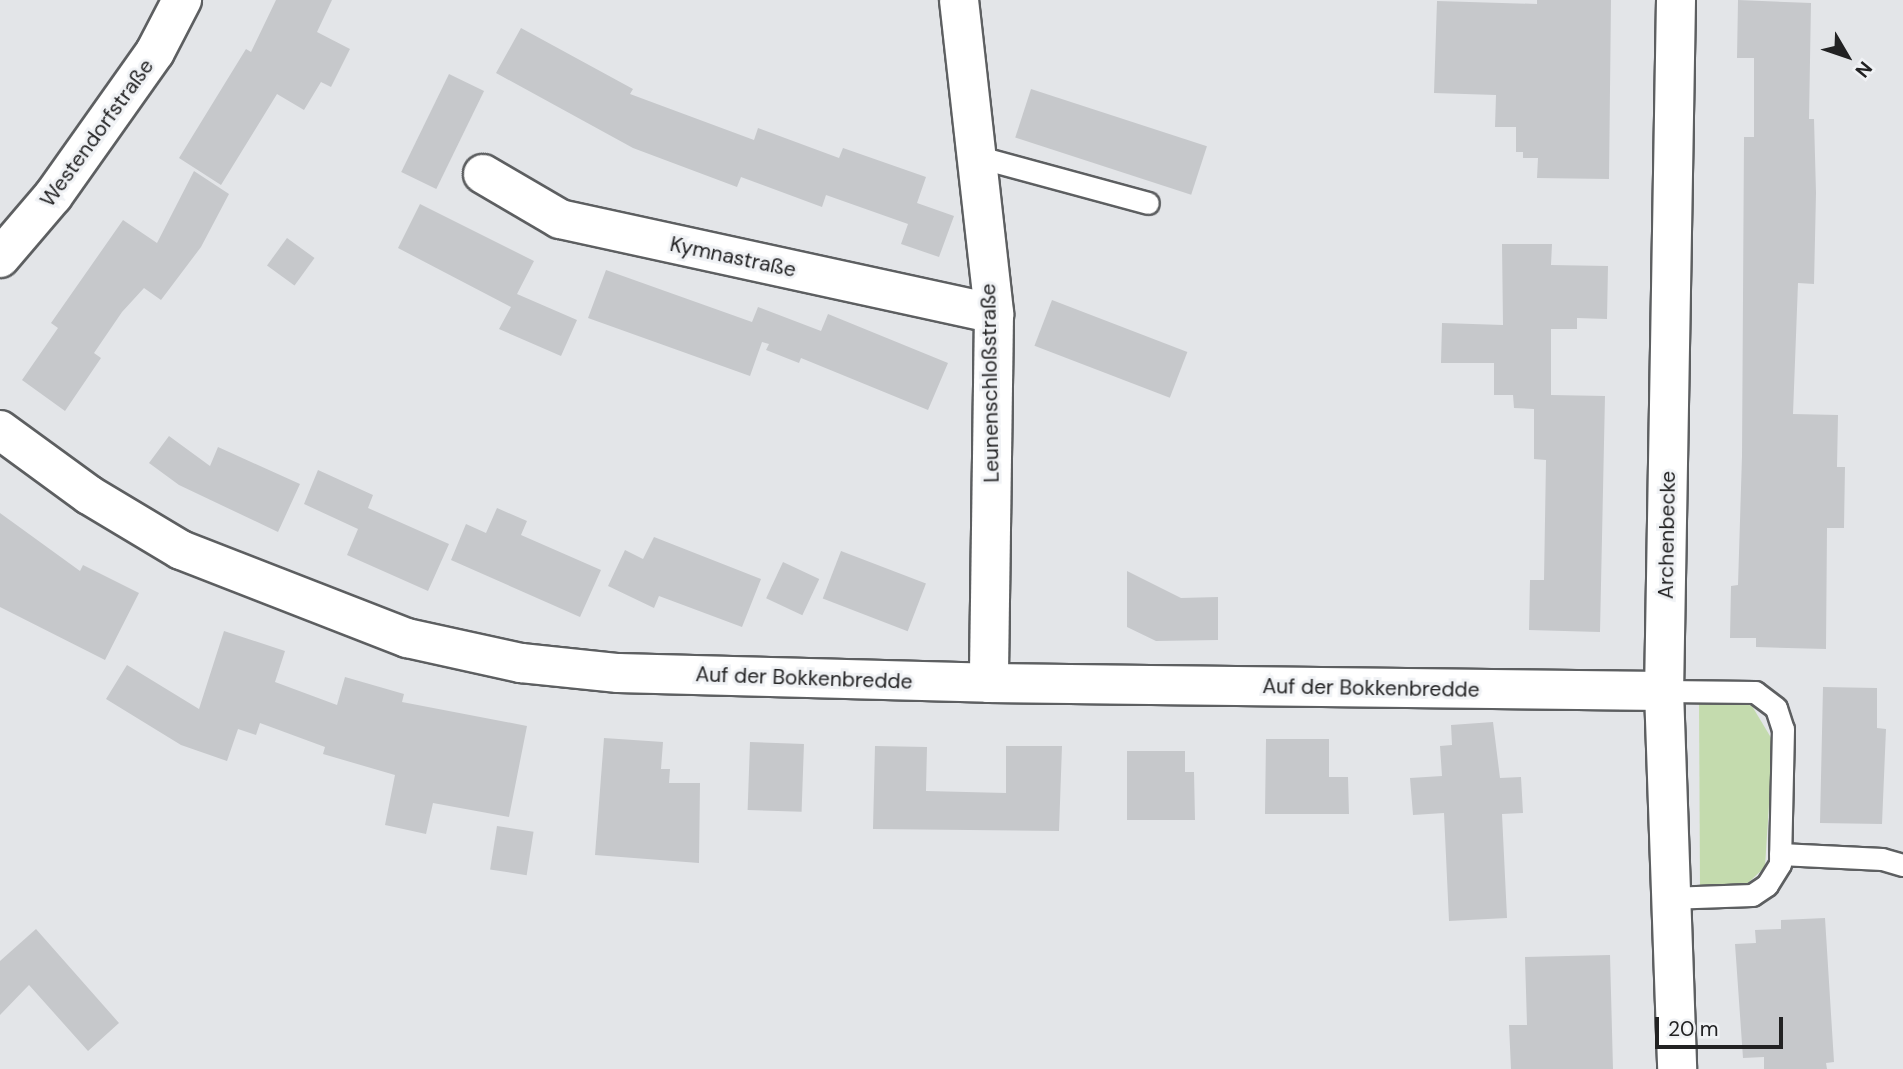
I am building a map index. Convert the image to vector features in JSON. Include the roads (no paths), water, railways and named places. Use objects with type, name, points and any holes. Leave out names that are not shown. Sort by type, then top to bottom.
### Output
[{"type":"street","name":"Westendorfstraße","points":[[0,258],[61,185],[155,52],[183,0]]},
{"type":"street","name":"Leunenschloßstraße","points":[[959,0],[994,314],[989,683]]},
{"type":"street","name":"Archenbecke","points":[[1676,0],[1664,691],[1668,898],[1677,1069]]},
{"type":"street","name":"Kymnastraße","points":[[483,174],[560,219],[994,314]]},
{"type":"street","name":"Auf der Bokkenbredde","points":[[0,430],[89,495],[181,550],[407,638],[521,663],[618,673],[989,683],[1664,691]]},
{"type":"lane","points":[[975,156],[1148,203]]},
{"type":"lane","points":[[1664,691],[1755,692],[1776,708],[1783,729],[1780,864],[1767,885],[1752,895],[1668,898]]},
{"type":"lane","points":[[1780,854],[1882,859],[1903,865]]}]
